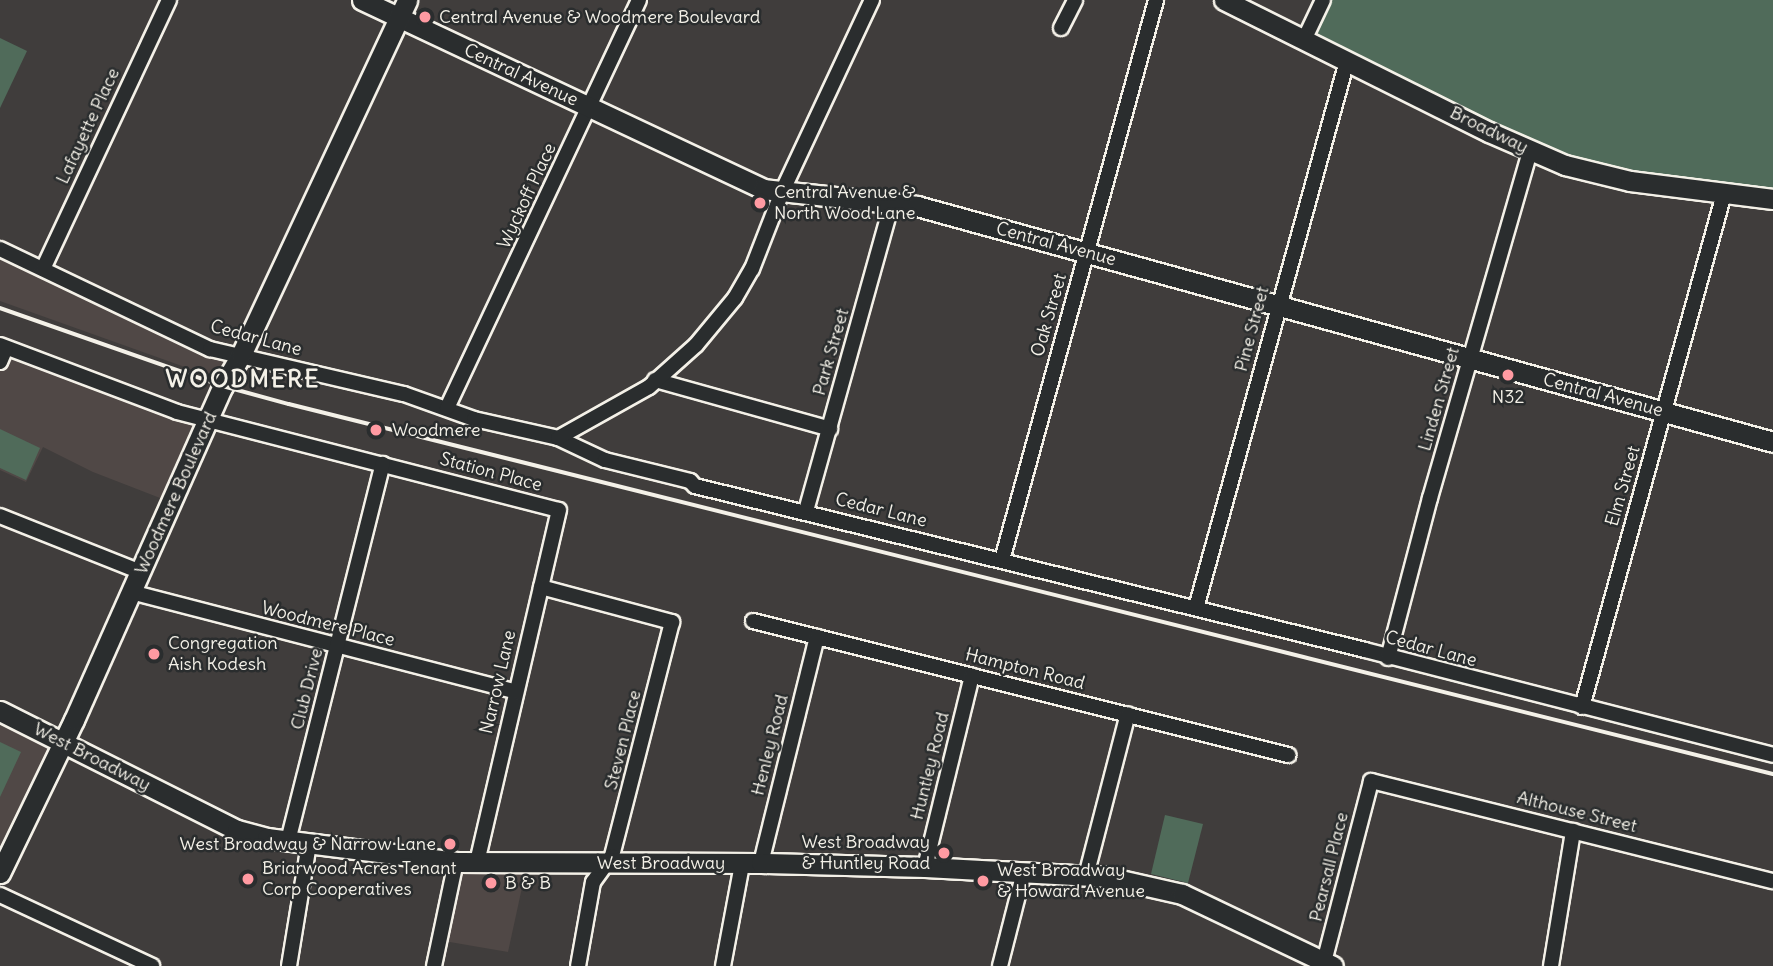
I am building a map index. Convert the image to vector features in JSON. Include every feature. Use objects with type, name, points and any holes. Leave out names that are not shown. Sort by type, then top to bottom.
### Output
[{"type":"street","name":"Lafayette Place","points":[[43,269],[169,0]]},
{"type":"street","name":"Central Avenue","points":[[362,0],[403,9],[589,106],[735,178],[763,189],[916,206],[1773,442]]},
{"type":"street","name":"Wyckoff Place","points":[[447,408],[639,0]]},
{"type":"street","points":[[558,438],[649,387],[696,345],[735,298],[752,269],[782,192],[872,0]]},
{"type":"street","points":[[1061,29],[1075,0]]},
{"type":"street","name":"Oak Street","points":[[1002,560],[1156,0]]},
{"type":"street","name":"Broadway","points":[[1224,0],[1530,151],[1565,164],[1630,181],[1773,199]]},
{"type":"street","points":[[1304,40],[1323,0]]},
{"type":"street","name":"Woodmere Boulevard","points":[[0,873],[403,9]]},
{"type":"street","name":"Pine Street","points":[[1196,608],[1347,61]]},
{"type":"street","name":"Linden Street","points":[[1388,658],[1530,151]]},
{"type":"street","name":"Elm Street","points":[[1582,707],[1724,194]]},
{"type":"street","name":"Park Street","points":[[806,512],[892,204]]},
{"type":"street","name":"Cedar Lane","points":[[0,249],[210,349],[404,394],[474,419],[558,438],[605,460],[690,481],[695,486],[1196,608],[1773,755]]},
{"type":"street","name":"Station Place","points":[[2,352],[177,412],[559,510]]},
{"type":"street","points":[[655,380],[830,429]]},
{"type":"street","name":"Club Drive","points":[[288,841],[383,464]]},
{"type":"street","name":"Narrow Lane","points":[[477,862],[559,510]]},
{"type":"street","points":[[0,516],[141,572]]},
{"type":"street","name":"Steven Place","points":[[541,587],[672,622],[625,813],[611,856],[593,882],[578,966]]},
{"type":"street","name":"Woodmere Place","points":[[131,592],[515,691]]},
{"type":"street","name":"Hampton Road","points":[[753,621],[1288,755]]},
{"type":"street","name":"Henley Road","points":[[723,966],[817,637]]},
{"type":"street","name":"Huntley Road","points":[[925,867],[972,676]]},
{"type":"street","name":"West Broadway","points":[[0,711],[237,830],[288,841],[456,862],[752,863],[925,867],[1137,881],[1182,894],[1329,964]]},
{"type":"street","points":[[1086,876],[1128,714]]},
{"type":"street","name":"Althouse Street","points":[[1371,781],[1773,881]]},
{"type":"street","name":"Pearsall Place","points":[[1329,964],[1371,781]]},
{"type":"street","points":[[1550,966],[1573,831]]},
{"type":"street","points":[[289,966],[309,844]]},
{"type":"street","points":[[434,966],[456,862]]},
{"type":"street","points":[[1000,966],[1024,872]]},
{"type":"street","points":[[0,895],[121,959],[152,966]]},
{"type":"shaded area","points":[[0,249],[238,357],[224,381],[0,301]]},
{"type":"shaded area","points":[[0,340],[213,417],[173,503],[93,472],[43,447],[26,482],[0,470]]},
{"type":"shaded area","points":[[0,722],[50,746],[0,853]]},
{"type":"shaded area","points":[[456,865],[526,869],[508,952],[444,941]]},
{"type":"green space","points":[[1329,0],[1773,0],[1773,196],[1707,188],[1570,160],[1314,34]]},
{"type":"green space","points":[[0,38],[27,51],[0,108]]},
{"type":"green space","points":[[0,429],[40,448],[26,480],[0,468]]},
{"type":"green space","points":[[0,742],[21,752],[0,797]]},
{"type":"green space","points":[[1165,815],[1203,824],[1188,883],[1151,874]]},
{"type":"railway","points":[[0,308],[223,386],[289,404],[1773,774]]},
{"type":"place","name":"Central Avenue & Woodmere Boulevard","points":[[425,17]]},
{"type":"place","name":"Central Avenue & North Wood Lane","points":[[760,203]]},
{"type":"place","name":"N32","points":[[1508,375]]},
{"type":"place","name":"Woodmere","points":[[376,430]]},
{"type":"place","name":"Congregation Aish Kodesh","points":[[154,654]]},
{"type":"place","name":"West Broadway & Narrow Lane","points":[[450,844]]},
{"type":"place","name":"West Broadway & Huntley Road","points":[[944,853]]},
{"type":"place","name":"Briarwood Acres Tenant Corp Cooperatives","points":[[248,879]]},
{"type":"place","name":"West Broadway & Howard Avenue","points":[[983,881]]},
{"type":"place","name":"B & B","points":[[491,883]]},
{"type":"district","name":"WOODMERE","points":[[243,379]]}]
